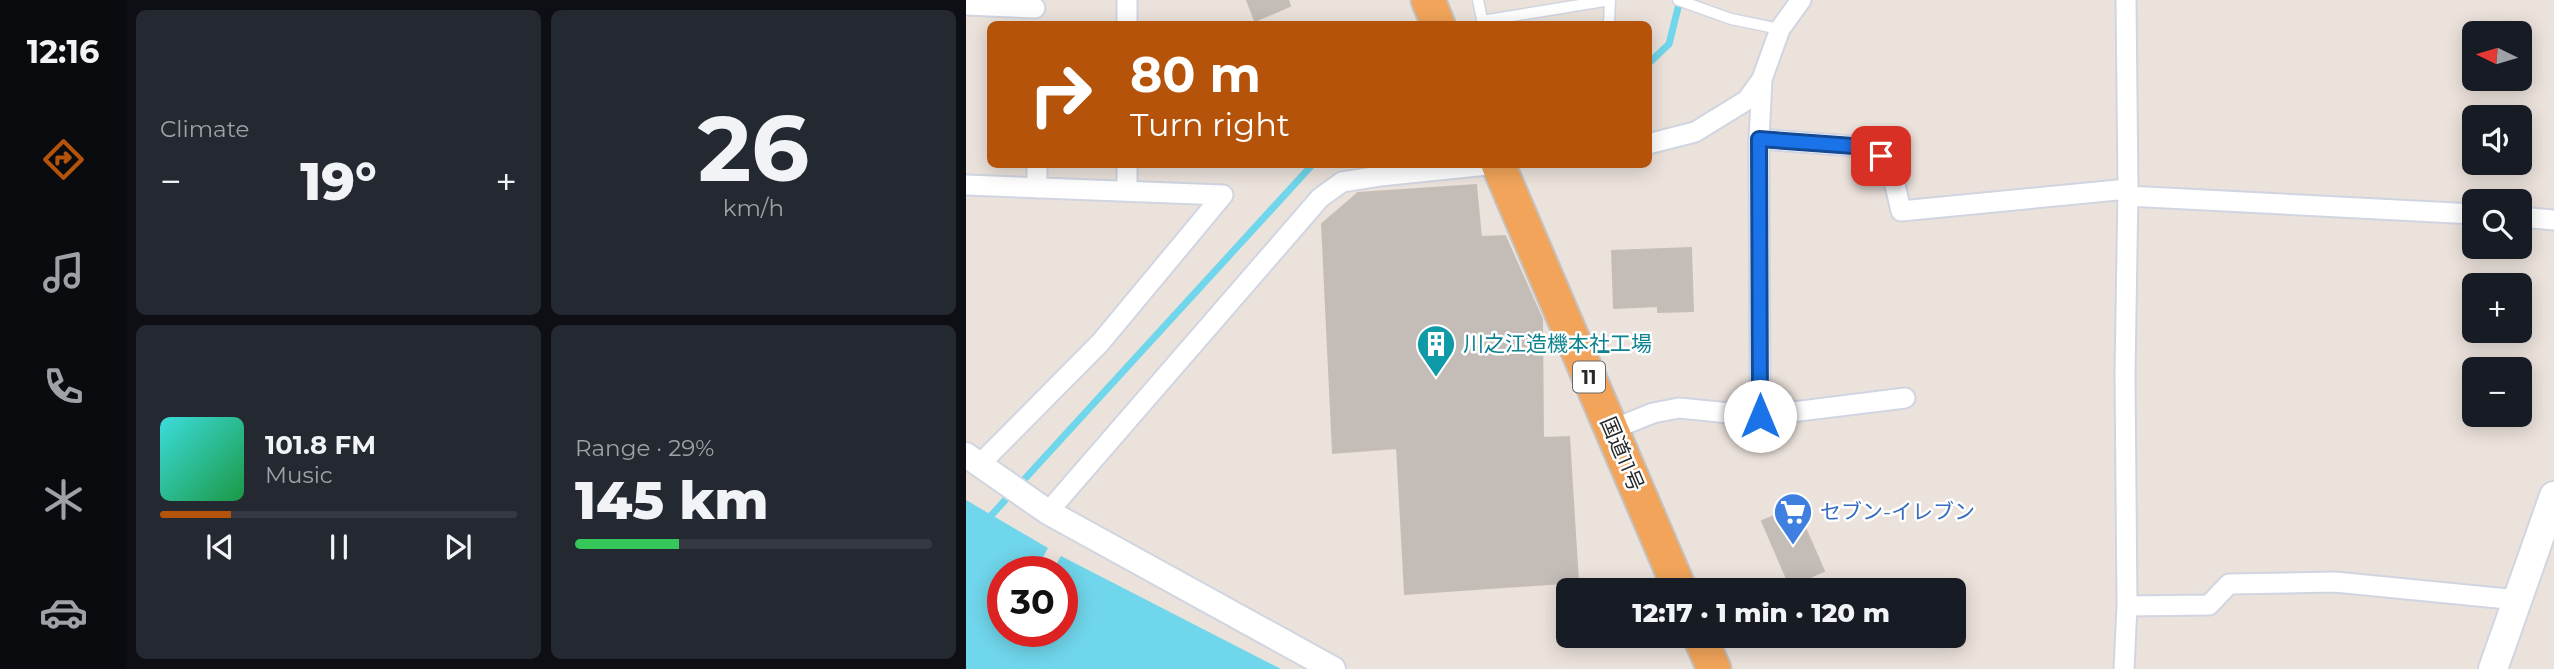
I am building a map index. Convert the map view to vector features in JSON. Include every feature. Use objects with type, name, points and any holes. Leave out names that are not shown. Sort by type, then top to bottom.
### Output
[{"type":"highway","points":[[1428,0],[1437,21]]},
{"type":"highway","name":"国道11号","points":[[1500,168],[1675,578]]},
{"type":"highway","points":[[1705,648],[1714,669]]},
{"type":"main road","points":[[2493,669],[2554,496]]},
{"type":"street","points":[[1127,0],[1127,21]]},
{"type":"street","points":[[1652,143],[1695,132],[1747,100],[1762,79],[1780,29],[1801,0]]},
{"type":"street","points":[[2124,669],[2127,606],[2126,0]]},
{"type":"street","points":[[966,5],[1035,11]]},
{"type":"street","points":[[1760,416],[1759,139],[1762,79]]},
{"type":"street","points":[[1759,139],[1867,147],[1881,156],[1892,173],[1901,211],[2128,193],[2462,213]]},
{"type":"street","points":[[1037,168],[1037,188]]},
{"type":"street","points":[[1127,168],[1127,191]]},
{"type":"street","points":[[1048,512],[1320,198],[1342,182],[1459,168]]},
{"type":"street","points":[[966,185],[1223,195],[1100,342],[974,459],[1048,512],[1333,669]]},
{"type":"street","points":[[2532,218],[2554,220]]},
{"type":"street","points":[[1611,430],[1653,413],[1679,408],[1760,416],[1905,398]]},
{"type":"street","points":[[2127,606],[2209,605],[2229,584],[2335,582],[2518,600]]},
{"type":"lane","points":[[1478,0],[1483,21]]},
{"type":"lane","points":[[1494,21],[1610,0],[1609,21]]},
{"type":"lane","points":[[1678,0],[1731,19],[1780,29]]},
{"type":"water","points":[[966,500],[1048,548],[1044,556],[987,556],[987,647],[1078,647],[1078,565],[1281,669],[966,669]]},
{"type":"building","points":[[1247,0],[1288,0],[1290,6],[1255,21]]},
{"type":"building","name":"川之江造機本社工場","points":[[1476,185],[1481,237],[1505,236],[1542,319],[1543,438],[1569,437],[1578,578],[1556,578],[1556,584],[1405,594],[1397,448],[1333,453],[1322,224],[1358,193]]},
{"type":"building","points":[[1691,248],[1693,311],[1658,312],[1658,306],[1614,308],[1612,251]]},
{"type":"building","name":"セブン-イレブン","points":[[1796,507],[1824,571],[1808,578],[1787,578],[1762,521]]},
{"type":"waterway","points":[[1652,60],[1669,44],[1680,0]]},
{"type":"waterway","points":[[987,520],[1309,168]]},
{"type":"place","name":"川之江造機本社工場","points":[[1436,378]]},
{"type":"place","name":"セブン-イレブン","points":[[1793,546]]},
{"type":"route","points":[[1760,416],[1759,139],[1867,147],[1881,156]]}]
